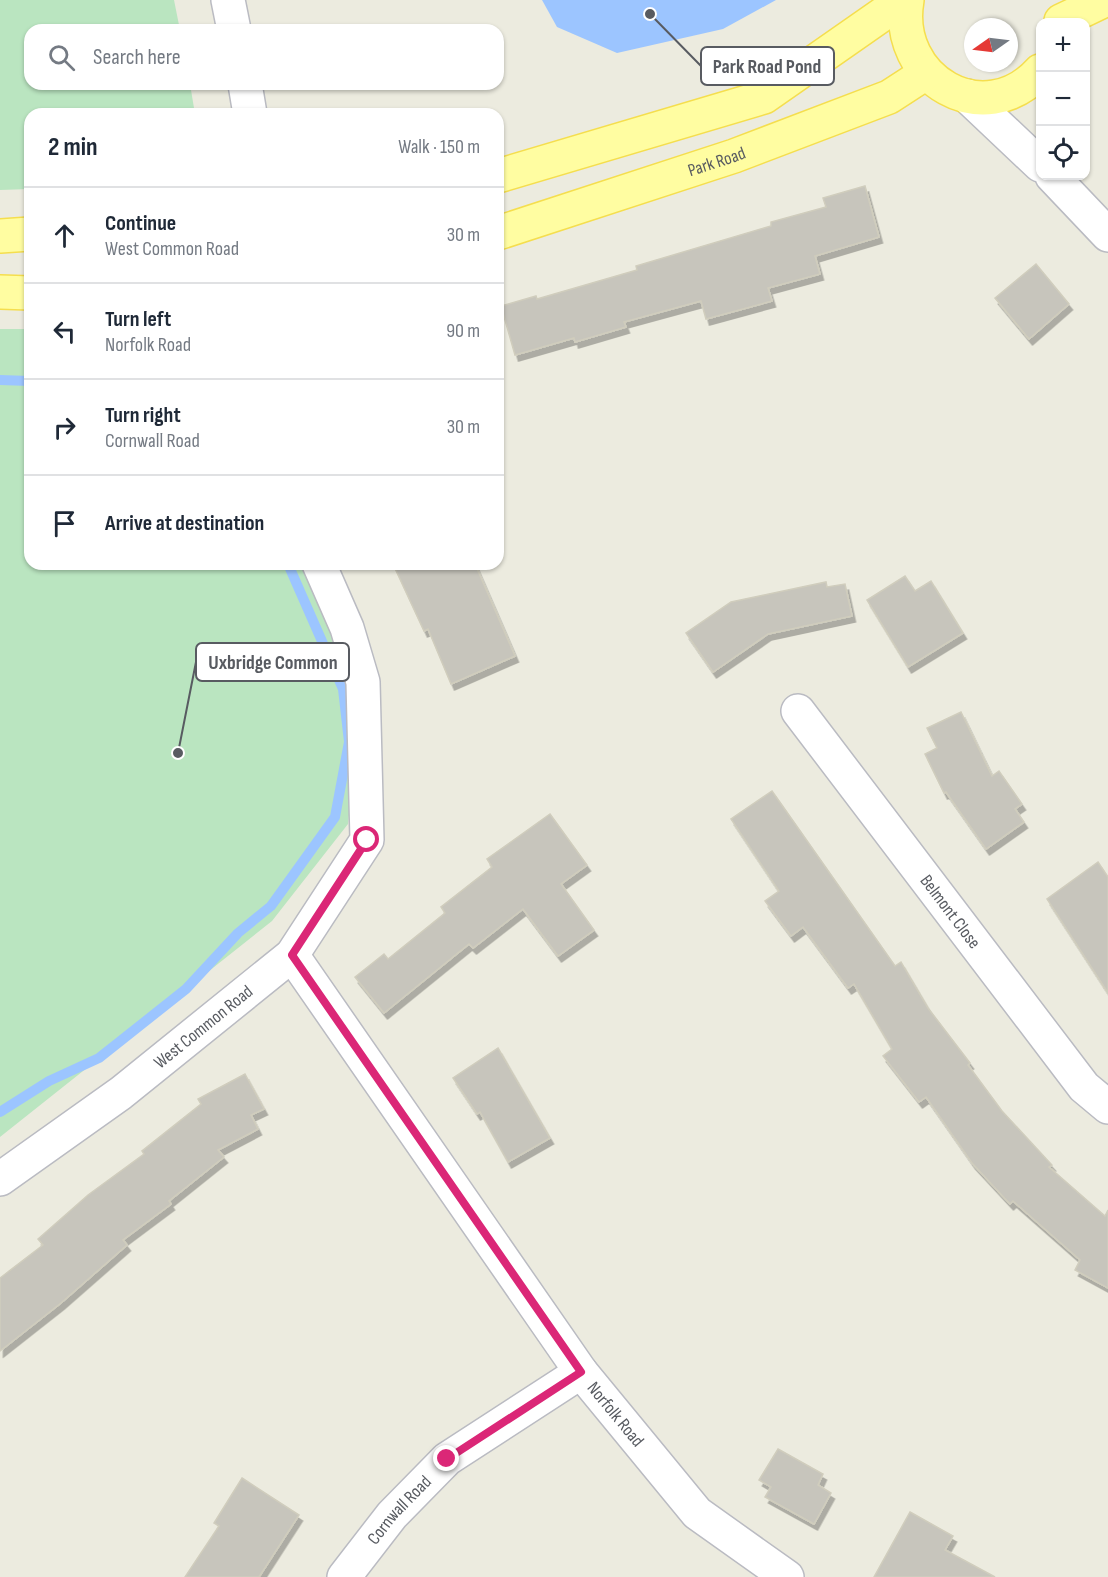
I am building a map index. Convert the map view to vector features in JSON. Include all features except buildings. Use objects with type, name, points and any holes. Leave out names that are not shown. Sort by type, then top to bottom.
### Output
[{"type":"main road","points":[[905,0],[904,26],[908,44],[926,73],[944,87],[967,96],[987,97],[1007,93],[1036,78]]},
{"type":"main road","points":[[504,174],[764,97],[905,0]]},
{"type":"main road","points":[[1060,15],[1105,0]]},
{"type":"main road","name":"Park Road","points":[[504,231],[735,156],[889,97],[926,73]]},
{"type":"main road","points":[[0,236],[24,234]]},
{"type":"main road","points":[[0,292],[24,292]]},
{"type":"street","points":[[228,0],[233,24]]},
{"type":"street","points":[[246,90],[249,108]]},
{"type":"street","points":[[967,96],[1036,160]]},
{"type":"street","points":[[1065,183],[1108,235]]},
{"type":"street","name":"West Common Road","points":[[0,1179],[121,1094],[292,955],[367,840],[363,682],[347,628],[322,570]]},
{"type":"street","name":"Belmont Close","points":[[798,711],[1084,1087],[1108,1107]]},
{"type":"street","name":"Norfolk Road","points":[[292,955],[581,1372],[697,1513],[787,1577]]},
{"type":"street","name":"Cornwall Road","points":[[344,1577],[392,1515],[447,1459],[581,1372]]},
{"type":"green space","points":[[0,0],[174,0],[179,24],[24,24],[24,90],[191,90],[194,108],[24,108],[24,189],[0,190]]},
{"type":"green space","points":[[0,329],[24,329],[24,570],[321,570],[363,682],[348,824],[272,921],[0,1137]]},
{"type":"water","points":[[542,0],[776,0],[723,29],[617,53],[557,27]]},
{"type":"waterway","points":[[0,380],[24,381]]},
{"type":"waterway","points":[[0,1112],[49,1081],[99,1058],[186,989],[238,933],[271,906],[335,817],[349,742],[343,689],[291,570]]},
{"type":"place","name":"Park Road Pond","points":[[650,14]]},
{"type":"place","name":"Uxbridge Common","points":[[178,753]]},
{"type":"route","points":[[367,840],[292,955],[581,1372],[447,1459]]}]
